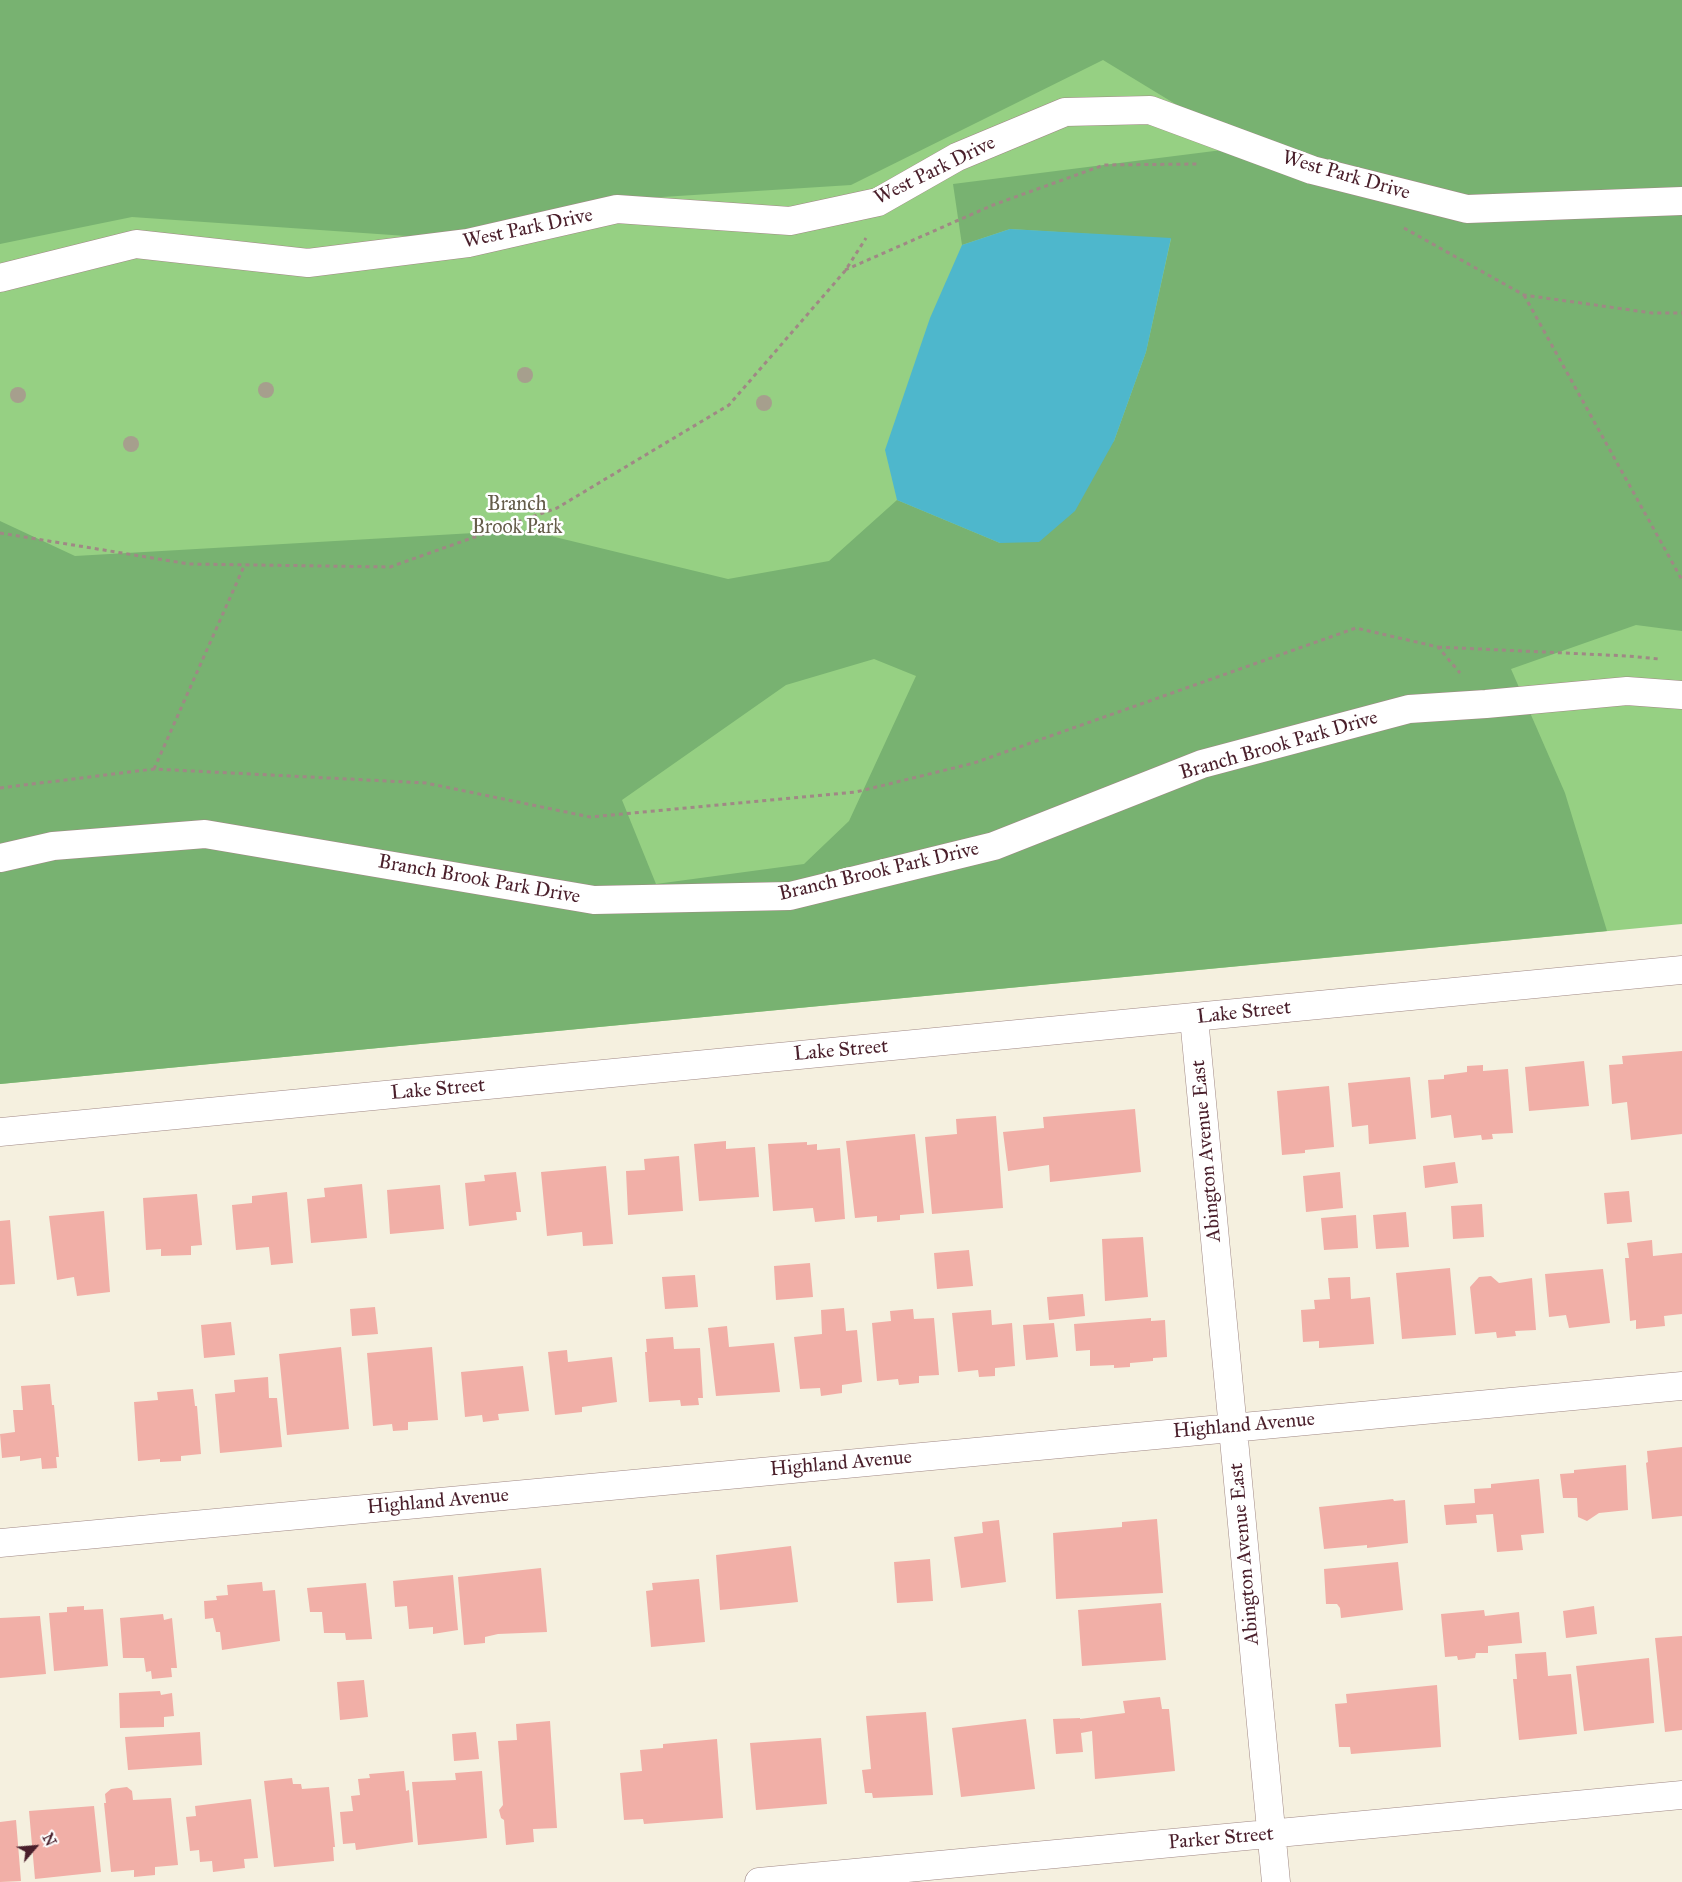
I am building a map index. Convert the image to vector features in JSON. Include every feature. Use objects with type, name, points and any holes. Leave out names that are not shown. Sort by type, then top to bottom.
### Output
[{"type":"street","name":"West Park Drive","points":[[0,278],[136,244],[308,263],[468,243],[616,209],[790,221],[878,202],[957,157],[1065,112],[1150,110],[1312,170],[1467,209],[1682,201]]},
{"type":"street","name":"Branch Brook Park Drive","points":[[0,858],[54,846],[205,834],[594,900],[790,896],[994,846],[1202,764],[1409,709],[1627,691],[1682,695]]},
{"type":"street","name":"Lake Street","points":[[0,1132],[1682,970]]},
{"type":"street","name":"Abington Avenue East","points":[[1194,1018],[1276,1882]]},
{"type":"street","name":"Highland Avenue","points":[[0,1542],[1682,1386]]},
{"type":"street","name":"Parker Street","points":[[759,1882],[1682,1795]]},
{"type":"path","points":[[845,270],[993,205],[1104,165],[1204,164]]},
{"type":"path","points":[[0,533],[189,564],[390,567],[557,508],[729,405],[845,270],[895,193]]},
{"type":"path","points":[[1398,224],[1524,295],[1652,313],[1682,313]]},
{"type":"path","points":[[1524,295],[1682,580]]},
{"type":"path","points":[[154,770],[245,564]]},
{"type":"path","points":[[0,788],[154,770],[426,783],[590,817],[846,793],[974,763],[1356,628],[1438,647],[1628,656],[1664,660]]},
{"type":"path","points":[[1438,647],[1486,704]]},
{"type":"green space","name":"Branch Brook Park","points":[[0,0],[1682,0],[1682,924],[0,1084]]},
{"type":"green space","name":"Branch Brook Park","points":[[0,0],[1682,0],[1682,631],[1636,625],[1511,669],[1565,793],[1607,931],[0,1084],[0,521],[75,556],[526,530],[728,579],[829,561],[897,500],[1000,543],[1114,441],[1146,352],[1171,239],[1010,229],[962,245],[953,184],[1246,147],[1103,60],[851,185],[615,200],[450,239],[132,217],[0,244]],"holes":[[[874,659],[916,676],[849,821],[804,864],[656,884],[622,800],[786,685]]]},
{"type":"water","points":[[1010,229],[1171,238],[1146,352],[1114,441],[1075,511],[1039,542],[1000,543],[897,500],[885,450],[930,318],[962,245]]},
{"type":"building","points":[[1682,1051],[1682,1134],[1631,1140],[1627,1102],[1612,1104],[1609,1065],[1623,1064],[1622,1056]]},
{"type":"building","points":[[1584,1061],[1589,1106],[1529,1111],[1525,1067]]},
{"type":"building","points":[[1483,1065],[1483,1071],[1508,1069],[1513,1133],[1492,1134],[1493,1139],[1482,1140],[1481,1135],[1454,1138],[1451,1115],[1431,1118],[1428,1080],[1444,1079],[1444,1075],[1467,1072],[1467,1066]]},
{"type":"building","points":[[1410,1077],[1416,1139],[1369,1144],[1368,1125],[1352,1127],[1348,1083]]},
{"type":"building","points":[[1329,1086],[1334,1147],[1305,1150],[1305,1153],[1282,1155],[1277,1091]]},
{"type":"building","points":[[1135,1109],[1141,1172],[1050,1182],[1049,1165],[1008,1171],[1003,1132],[1044,1128],[1043,1117]]},
{"type":"building","points":[[996,1116],[1003,1208],[932,1214],[925,1137],[957,1134],[956,1119]]},
{"type":"building","points":[[915,1134],[924,1213],[900,1215],[900,1220],[877,1222],[877,1216],[855,1218],[846,1141]]},
{"type":"building","points":[[726,1141],[726,1149],[755,1147],[759,1197],[699,1201],[694,1144]]},
{"type":"building","points":[[807,1142],[807,1145],[817,1144],[817,1150],[840,1148],[845,1219],[815,1222],[813,1208],[773,1211],[768,1144]]},
{"type":"building","points":[[679,1156],[683,1211],[628,1215],[626,1171],[645,1170],[644,1159]]},
{"type":"building","points":[[1455,1162],[1458,1183],[1425,1188],[1423,1166]]},
{"type":"building","points":[[606,1166],[613,1244],[583,1246],[582,1232],[547,1236],[541,1172]]},
{"type":"building","points":[[516,1172],[521,1212],[516,1212],[517,1220],[469,1226],[465,1183],[485,1181],[484,1175]]},
{"type":"building","points":[[1340,1172],[1343,1208],[1306,1212],[1303,1176]]},
{"type":"building","points":[[362,1184],[367,1238],[311,1243],[307,1199],[325,1197],[324,1188]]},
{"type":"building","points":[[440,1185],[444,1229],[390,1234],[387,1190]]},
{"type":"building","points":[[1629,1191],[1632,1222],[1607,1224],[1604,1193]]},
{"type":"building","points":[[287,1192],[293,1263],[271,1265],[269,1247],[236,1250],[232,1205],[252,1203],[252,1196]]},
{"type":"building","points":[[197,1194],[202,1245],[191,1246],[191,1255],[161,1256],[161,1249],[146,1250],[143,1198]]},
{"type":"building","points":[[1482,1204],[1484,1237],[1453,1239],[1451,1206]]},
{"type":"building","points":[[104,1211],[110,1292],[77,1296],[74,1277],[57,1280],[49,1216]]},
{"type":"building","points":[[1406,1212],[1409,1247],[1376,1249],[1373,1215]]},
{"type":"building","points":[[1356,1215],[1358,1248],[1324,1250],[1321,1218]]},
{"type":"building","points":[[10,1220],[15,1284],[0,1285],[0,1221]]},
{"type":"building","points":[[1143,1237],[1148,1297],[1105,1301],[1102,1239]]},
{"type":"building","points":[[1652,1240],[1653,1256],[1682,1253],[1682,1314],[1664,1316],[1665,1326],[1636,1329],[1636,1320],[1630,1321],[1625,1258],[1629,1258],[1627,1243]]},
{"type":"building","points":[[969,1250],[973,1286],[937,1289],[934,1253]]},
{"type":"building","points":[[810,1263],[813,1297],[776,1300],[774,1266]]},
{"type":"building","points":[[1450,1268],[1456,1335],[1402,1339],[1396,1273]]},
{"type":"building","points":[[1603,1269],[1610,1323],[1569,1328],[1566,1315],[1549,1317],[1545,1274]]},
{"type":"building","points":[[695,1275],[698,1307],[665,1309],[662,1277]]},
{"type":"building","points":[[1491,1276],[1499,1283],[1532,1278],[1536,1330],[1515,1331],[1516,1336],[1497,1338],[1496,1332],[1475,1334],[1470,1287],[1479,1277]]},
{"type":"building","points":[[1350,1277],[1351,1299],[1370,1297],[1374,1344],[1319,1348],[1319,1341],[1303,1342],[1301,1310],[1315,1309],[1314,1300],[1330,1299],[1328,1278]]},
{"type":"building","points":[[1083,1294],[1085,1316],[1049,1320],[1047,1297]]},
{"type":"building","points":[[375,1307],[378,1334],[352,1336],[350,1309]]},
{"type":"building","points":[[844,1308],[846,1331],[857,1330],[862,1382],[842,1385],[842,1393],[821,1396],[820,1388],[800,1389],[794,1337],[822,1334],[821,1310]]},
{"type":"building","points":[[913,1309],[914,1319],[934,1318],[939,1375],[919,1376],[919,1383],[899,1385],[898,1379],[877,1381],[872,1323],[891,1321],[890,1311]]},
{"type":"building","points":[[991,1310],[992,1325],[1012,1323],[1015,1366],[995,1368],[995,1376],[979,1377],[978,1370],[958,1372],[952,1313]]},
{"type":"building","points":[[1151,1318],[1151,1321],[1165,1320],[1167,1357],[1153,1358],[1153,1361],[1130,1363],[1130,1367],[1114,1368],[1114,1365],[1090,1366],[1090,1350],[1076,1351],[1074,1324]]},
{"type":"building","points":[[231,1322],[235,1355],[204,1358],[201,1325]]},
{"type":"building","points":[[1054,1323],[1058,1357],[1026,1360],[1023,1325]]},
{"type":"building","points":[[727,1326],[729,1347],[774,1343],[780,1392],[716,1396],[708,1328]]},
{"type":"building","points":[[673,1337],[674,1349],[700,1348],[703,1398],[698,1398],[699,1405],[681,1406],[680,1400],[649,1402],[645,1352],[647,1352],[646,1339]]},
{"type":"building","points":[[341,1347],[349,1429],[287,1435],[279,1354]]},
{"type":"building","points":[[432,1347],[438,1420],[408,1422],[408,1430],[393,1431],[392,1424],[373,1426],[367,1353]]},
{"type":"building","points":[[567,1350],[568,1362],[612,1357],[617,1402],[582,1407],[582,1412],[555,1415],[548,1352]]},
{"type":"building","points":[[523,1366],[529,1411],[498,1414],[499,1420],[483,1422],[482,1415],[465,1417],[461,1372]]},
{"type":"building","points":[[268,1377],[269,1398],[277,1398],[282,1447],[220,1453],[215,1394],[235,1392],[234,1380]]},
{"type":"building","points":[[50,1384],[59,1457],[56,1457],[57,1468],[42,1469],[41,1458],[20,1461],[20,1456],[2,1458],[0,1434],[15,1432],[13,1410],[23,1410],[21,1386]]},
{"type":"building","points":[[193,1389],[195,1406],[197,1406],[201,1454],[181,1456],[181,1461],[160,1462],[160,1459],[138,1461],[134,1402],[158,1400],[157,1392]]},
{"type":"building","points":[[1682,1447],[1682,1516],[1652,1519],[1646,1463],[1648,1462],[1647,1451]]},
{"type":"building","points":[[1626,1465],[1628,1510],[1599,1513],[1587,1521],[1578,1517],[1577,1498],[1563,1498],[1560,1474],[1574,1473],[1574,1470]]},
{"type":"building","points":[[1539,1479],[1544,1533],[1521,1535],[1523,1550],[1497,1552],[1493,1514],[1476,1515],[1477,1523],[1446,1525],[1444,1505],[1475,1503],[1474,1489],[1491,1488],[1491,1484]]},
{"type":"building","points":[[1393,1499],[1394,1501],[1405,1500],[1408,1543],[1367,1548],[1367,1545],[1324,1549],[1319,1507]]},
{"type":"building","points":[[1157,1519],[1163,1593],[1056,1599],[1053,1533],[1122,1527],[1122,1522]]},
{"type":"building","points":[[999,1520],[1006,1582],[961,1588],[954,1537],[983,1533],[982,1522]]},
{"type":"building","points":[[791,1546],[798,1602],[720,1610],[716,1555]]},
{"type":"building","points":[[930,1559],[933,1601],[897,1603],[894,1562]]},
{"type":"building","points":[[1398,1562],[1403,1610],[1341,1618],[1340,1608],[1337,1604],[1326,1604],[1324,1569]]},
{"type":"building","points":[[541,1568],[547,1632],[498,1634],[485,1637],[485,1643],[464,1645],[458,1577]]},
{"type":"building","points":[[453,1575],[458,1630],[433,1634],[433,1627],[409,1629],[407,1606],[395,1607],[393,1581]]},
{"type":"building","points":[[699,1579],[705,1642],[651,1647],[646,1591],[653,1590],[652,1583]]},
{"type":"building","points":[[262,1582],[263,1591],[275,1590],[280,1641],[222,1650],[220,1632],[216,1632],[213,1618],[205,1619],[204,1601],[217,1600],[216,1596],[228,1595],[227,1585]]},
{"type":"building","points":[[366,1583],[372,1639],[346,1640],[345,1633],[324,1633],[322,1612],[310,1612],[307,1588]]},
{"type":"building","points":[[1161,1603],[1166,1660],[1082,1666],[1078,1610]]},
{"type":"building","points":[[84,1606],[84,1610],[103,1609],[108,1666],[54,1671],[49,1613],[67,1612],[67,1607]]},
{"type":"building","points":[[1594,1606],[1597,1634],[1566,1638],[1563,1611]]},
{"type":"building","points":[[1484,1610],[1485,1616],[1519,1612],[1522,1643],[1488,1646],[1488,1653],[1476,1653],[1475,1658],[1458,1660],[1457,1656],[1445,1657],[1441,1614]]},
{"type":"building","points":[[163,1614],[164,1620],[172,1618],[177,1668],[171,1668],[172,1677],[152,1679],[151,1671],[146,1672],[144,1658],[123,1658],[120,1618]]},
{"type":"building","points":[[40,1616],[46,1674],[0,1678],[0,1618]]},
{"type":"building","points":[[1682,1636],[1682,1730],[1665,1732],[1655,1638]]},
{"type":"building","points":[[1546,1652],[1548,1676],[1571,1674],[1577,1734],[1519,1740],[1513,1679],[1517,1679],[1515,1654]]},
{"type":"building","points":[[1649,1658],[1654,1723],[1584,1731],[1576,1666]]},
{"type":"building","points":[[364,1680],[368,1717],[340,1720],[337,1682]]},
{"type":"building","points":[[1437,1685],[1441,1747],[1351,1754],[1350,1747],[1339,1747],[1335,1704],[1347,1703],[1346,1694]]},
{"type":"building","points":[[160,1691],[161,1695],[172,1693],[174,1716],[164,1717],[164,1727],[120,1728],[119,1693]]},
{"type":"building","points":[[1160,1697],[1162,1709],[1169,1709],[1175,1771],[1095,1779],[1092,1731],[1081,1733],[1083,1752],[1056,1754],[1053,1719],[1080,1719],[1125,1713],[1123,1701]]},
{"type":"building","points":[[926,1712],[933,1795],[873,1798],[872,1793],[865,1793],[862,1770],[871,1769],[866,1716]]},
{"type":"building","points":[[1026,1719],[1035,1789],[961,1797],[952,1728]]},
{"type":"building","points":[[550,1721],[557,1828],[533,1829],[534,1842],[506,1845],[504,1820],[501,1818],[499,1810],[503,1805],[498,1741],[517,1740],[516,1724]]},
{"type":"building","points":[[200,1732],[202,1765],[128,1770],[125,1737]]},
{"type":"building","points":[[476,1732],[479,1759],[454,1761],[452,1734]]},
{"type":"building","points":[[821,1738],[827,1804],[756,1810],[750,1743]]},
{"type":"building","points":[[717,1739],[723,1818],[644,1824],[643,1819],[624,1820],[620,1773],[642,1771],[640,1750],[663,1748],[663,1744]]},
{"type":"building","points":[[404,1771],[406,1791],[409,1790],[413,1842],[356,1850],[355,1843],[343,1844],[340,1812],[353,1811],[351,1796],[360,1795],[358,1779],[370,1778],[369,1774]]},
{"type":"building","points":[[482,1771],[487,1838],[418,1845],[412,1782],[456,1780],[455,1773]]},
{"type":"building","points":[[292,1778],[293,1784],[301,1784],[302,1789],[329,1787],[335,1847],[333,1847],[334,1861],[274,1867],[264,1781]]},
{"type":"building","points":[[127,1787],[132,1791],[133,1800],[171,1798],[178,1865],[155,1867],[155,1875],[134,1877],[134,1870],[111,1872],[104,1803],[106,1803],[105,1794],[111,1789]]},
{"type":"building","points":[[251,1799],[258,1858],[244,1859],[245,1868],[213,1872],[212,1861],[200,1862],[199,1850],[190,1851],[186,1817],[196,1816],[195,1806]]},
{"type":"building","points":[[94,1806],[101,1872],[35,1879],[29,1811]]},
{"type":"building","points":[[16,1820],[21,1881],[0,1882],[0,1822]]}]
